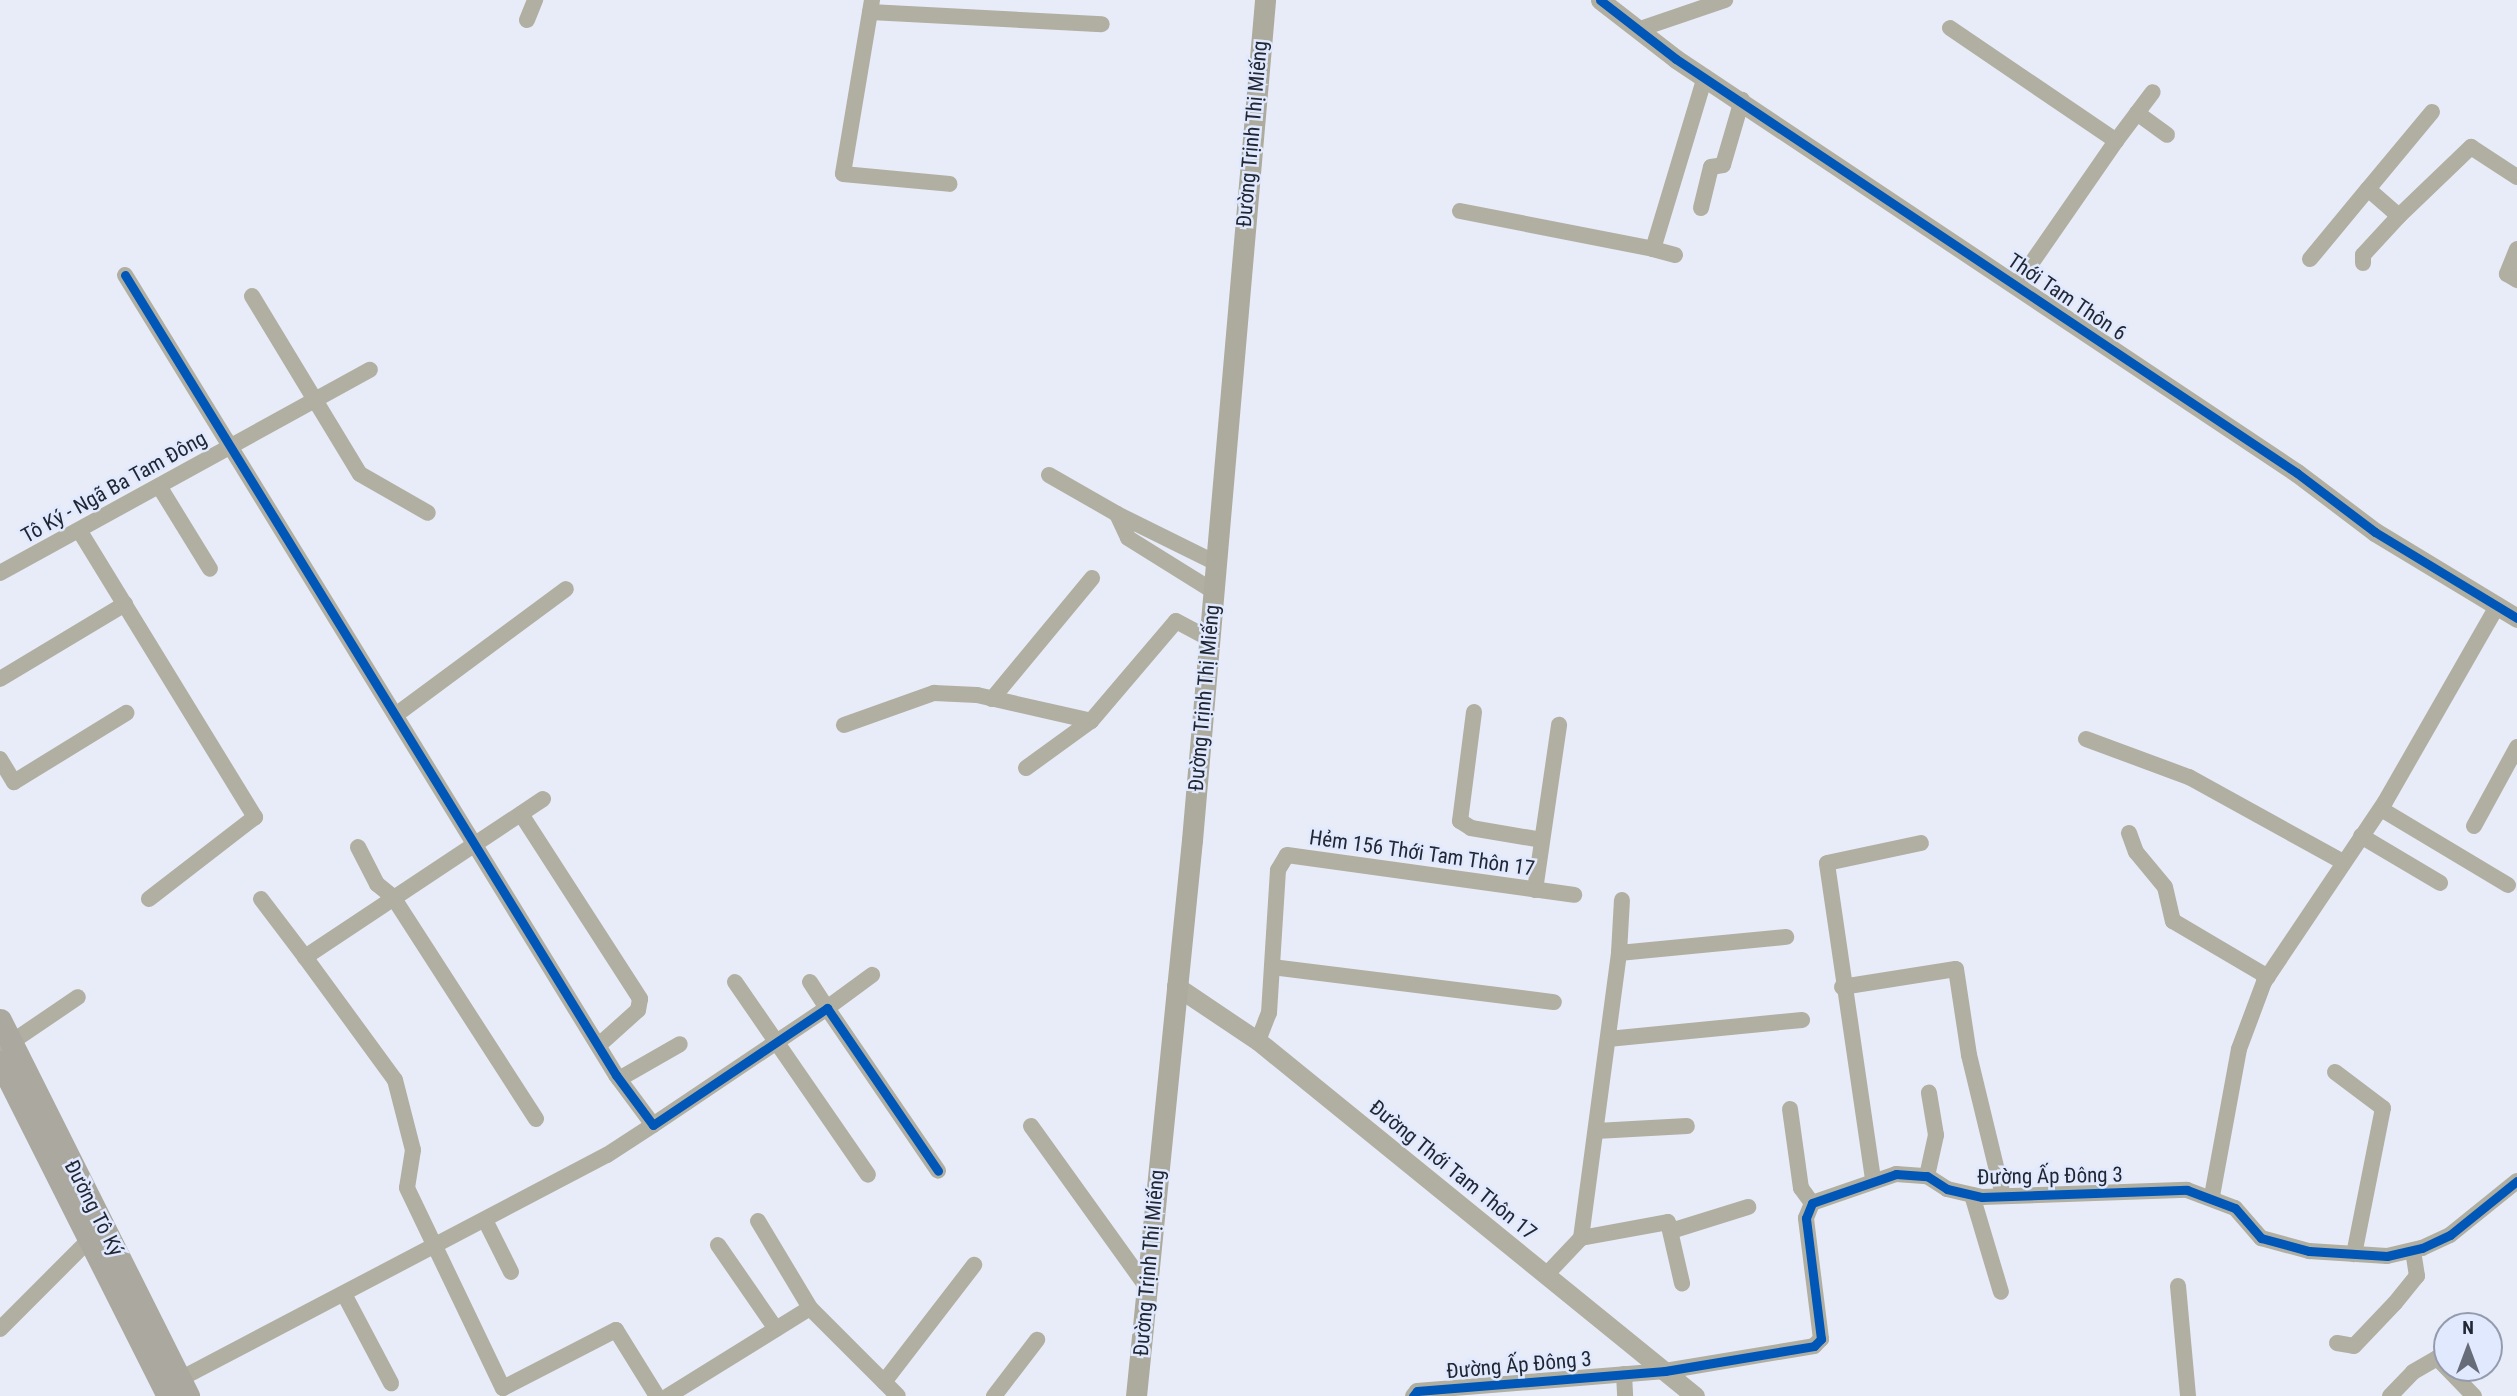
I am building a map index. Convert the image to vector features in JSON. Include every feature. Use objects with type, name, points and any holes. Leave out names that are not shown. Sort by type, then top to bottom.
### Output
[{"type":"main road","name":"Đường Trịnh Thị Miếng","points":[[1136,1396],[1210,639],[1214,562],[1265,0]]},
{"type":"main road","name":"Đường Tô Ký","points":[[0,1020],[4,1052],[89,1240],[179,1390]]},
{"type":"main road","name":"Đường Tô Ký","points":[[4,1052],[179,1390]]},
{"type":"street","points":[[527,20],[535,0]]},
{"type":"street","name":"Thới Tam Thôn 6","points":[[1600,0],[1705,77],[2297,473],[2375,532],[2517,618]]},
{"type":"street","points":[[1640,29],[1725,0]]},
{"type":"street","points":[[950,184],[843,174],[871,7],[1102,24]]},
{"type":"street","points":[[1950,28],[2116,141]]},
{"type":"street","points":[[1653,249],[1705,77]]},
{"type":"street","points":[[2017,284],[2153,92]]},
{"type":"street","points":[[1701,208],[1711,167],[1723,165],[1742,100]]},
{"type":"street","points":[[2309,259],[2432,112]]},
{"type":"street","points":[[2137,113],[2167,135]]},
{"type":"street","points":[[2363,263],[2363,255],[2399,216],[2471,147],[2517,177]]},
{"type":"street","points":[[2368,189],[2399,216]]},
{"type":"street","points":[[1460,211],[1675,255]]},
{"type":"street","points":[[2517,249],[2507,274],[2517,280]]},
{"type":"street","points":[[125,275],[620,1079],[653,1125]]},
{"type":"street","points":[[252,296],[360,474],[428,513]]},
{"type":"street","name":"Tô Ký - Ngã Ba Tam Đông","points":[[0,573],[364,374]]},
{"type":"street","points":[[1049,475],[1116,514],[1214,562]]},
{"type":"street","points":[[159,486],[210,569]]},
{"type":"street","points":[[1116,514],[1128,538],[1213,591]]},
{"type":"street","points":[[79,530],[255,817],[149,899]]},
{"type":"street","points":[[992,699],[1091,578]]},
{"type":"street","points":[[397,714],[566,589]]},
{"type":"street","points":[[0,679],[125,604]]},
{"type":"street","points":[[2212,1196],[2239,1049],[2268,977],[2381,809],[2498,605]]},
{"type":"street","points":[[1026,768],[1091,721],[1176,621],[1210,639]]},
{"type":"street","points":[[844,725],[934,693],[992,699],[1091,721]]},
{"type":"street","points":[[1474,712],[1460,821],[1471,828],[1542,840]]},
{"type":"street","points":[[0,759],[14,782],[126,713]]},
{"type":"street","points":[[1535,890],[1559,724]]},
{"type":"street","points":[[2087,739],[2189,777],[2343,862]]},
{"type":"street","points":[[2473,826],[2517,747]]},
{"type":"street","points":[[304,957],[474,841],[543,799]]},
{"type":"street","points":[[2381,809],[2508,884]]},
{"type":"street","points":[[521,814],[640,999],[638,1010],[599,1045]]},
{"type":"street","points":[[2129,833],[2146,867],[2165,887],[2173,921],[2268,977]]},
{"type":"street","points":[[2361,836],[2440,883]]},
{"type":"street","points":[[1873,1179],[1842,987],[1827,863],[1921,843]]},
{"type":"street","points":[[358,847],[377,884],[393,897],[536,1119]]},
{"type":"street","name":"Hẻm 156 Thới Tam Thôn 17","points":[[1258,1041],[1269,1013],[1278,870],[1287,855],[1574,895]]},
{"type":"street","points":[[261,899],[396,1080],[413,1150],[407,1188],[433,1248],[503,1388],[616,1330],[657,1396]]},
{"type":"street","points":[[1546,1275],[1581,1238],[1619,953],[1622,900]]},
{"type":"street","points":[[1619,953],[1786,936]]},
{"type":"street","points":[[1272,967],[1554,1002]]},
{"type":"street","points":[[1842,987],[1956,969],[1969,1055],[2003,1196]]},
{"type":"street","points":[[179,1390],[344,1294],[485,1220],[653,1125],[872,975]]},
{"type":"street","points":[[735,982],[868,1175]]},
{"type":"street","points":[[810,982],[938,1171]]},
{"type":"street","name":"Đường Thới Tam Thôn 17","points":[[1176,986],[1258,1041],[1691,1394]]},
{"type":"street","points":[[4,1052],[78,997]]},
{"type":"street","points":[[1608,1039],[1802,1020]]},
{"type":"street","points":[[620,1079],[680,1044]]},
{"type":"street","points":[[2335,1072],[2383,1108],[2354,1254]]},
{"type":"street","points":[[1927,1176],[1936,1135],[1928,1093]]},
{"type":"street","points":[[1790,1109],[1801,1188],[1812,1203]]},
{"type":"street","points":[[1031,1126],[1146,1286]]},
{"type":"street","points":[[1596,1131],[1687,1126]]},
{"type":"street","name":"Đường Ấp Đông 3","points":[[1413,1396],[1429,1390],[1665,1371],[1803,1350],[1821,1339],[1806,1218],[1812,1203],[1873,1179],[1896,1174],[1927,1176],[1947,1189],[1972,1195],[2187,1190],[2212,1196],[2235,1208],[2261,1238],[2309,1251],[2387,1256],[2413,1250],[2450,1235],[2517,1181]]},
{"type":"street","points":[[1972,1195],[2001,1292]]},
{"type":"street","points":[[1671,1231],[1748,1207]]},
{"type":"street","points":[[485,1220],[511,1272]]},
{"type":"street","points":[[758,1221],[810,1308],[898,1396]]},
{"type":"street","points":[[1581,1238],[1668,1222],[1682,1283]]},
{"type":"street","points":[[2,1324],[89,1240]]},
{"type":"street","points":[[718,1245],[776,1329]]},
{"type":"street","points":[[2337,1343],[2354,1346],[2396,1303],[2417,1276],[2413,1250]]},
{"type":"street","points":[[884,1382],[974,1265]]},
{"type":"street","points":[[2178,1286],[2188,1396]]},
{"type":"street","points":[[344,1294],[391,1383]]},
{"type":"street","points":[[668,1396],[810,1308]]},
{"type":"street","points":[[994,1396],[1037,1340]]},
{"type":"street","points":[[2390,1396],[2413,1372],[2437,1358],[2474,1396]]},
{"type":"street","points":[[1624,1374],[1625,1396]]},
{"type":"cycle path","points":[[1600,0],[1676,59],[2297,473],[2375,532],[2517,618]]},
{"type":"cycle path","points":[[125,275],[616,1075],[653,1125],[827,1008],[938,1171]]},
{"type":"cycle path","points":[[1413,1396],[1417,1391],[1665,1371],[1814,1346],[1821,1339],[1806,1218],[1812,1203],[1896,1174],[1927,1176],[1947,1189],[1982,1197],[2187,1190],[2235,1208],[2261,1238],[2309,1251],[2387,1256],[2422,1248],[2450,1235],[2517,1181]]}]
